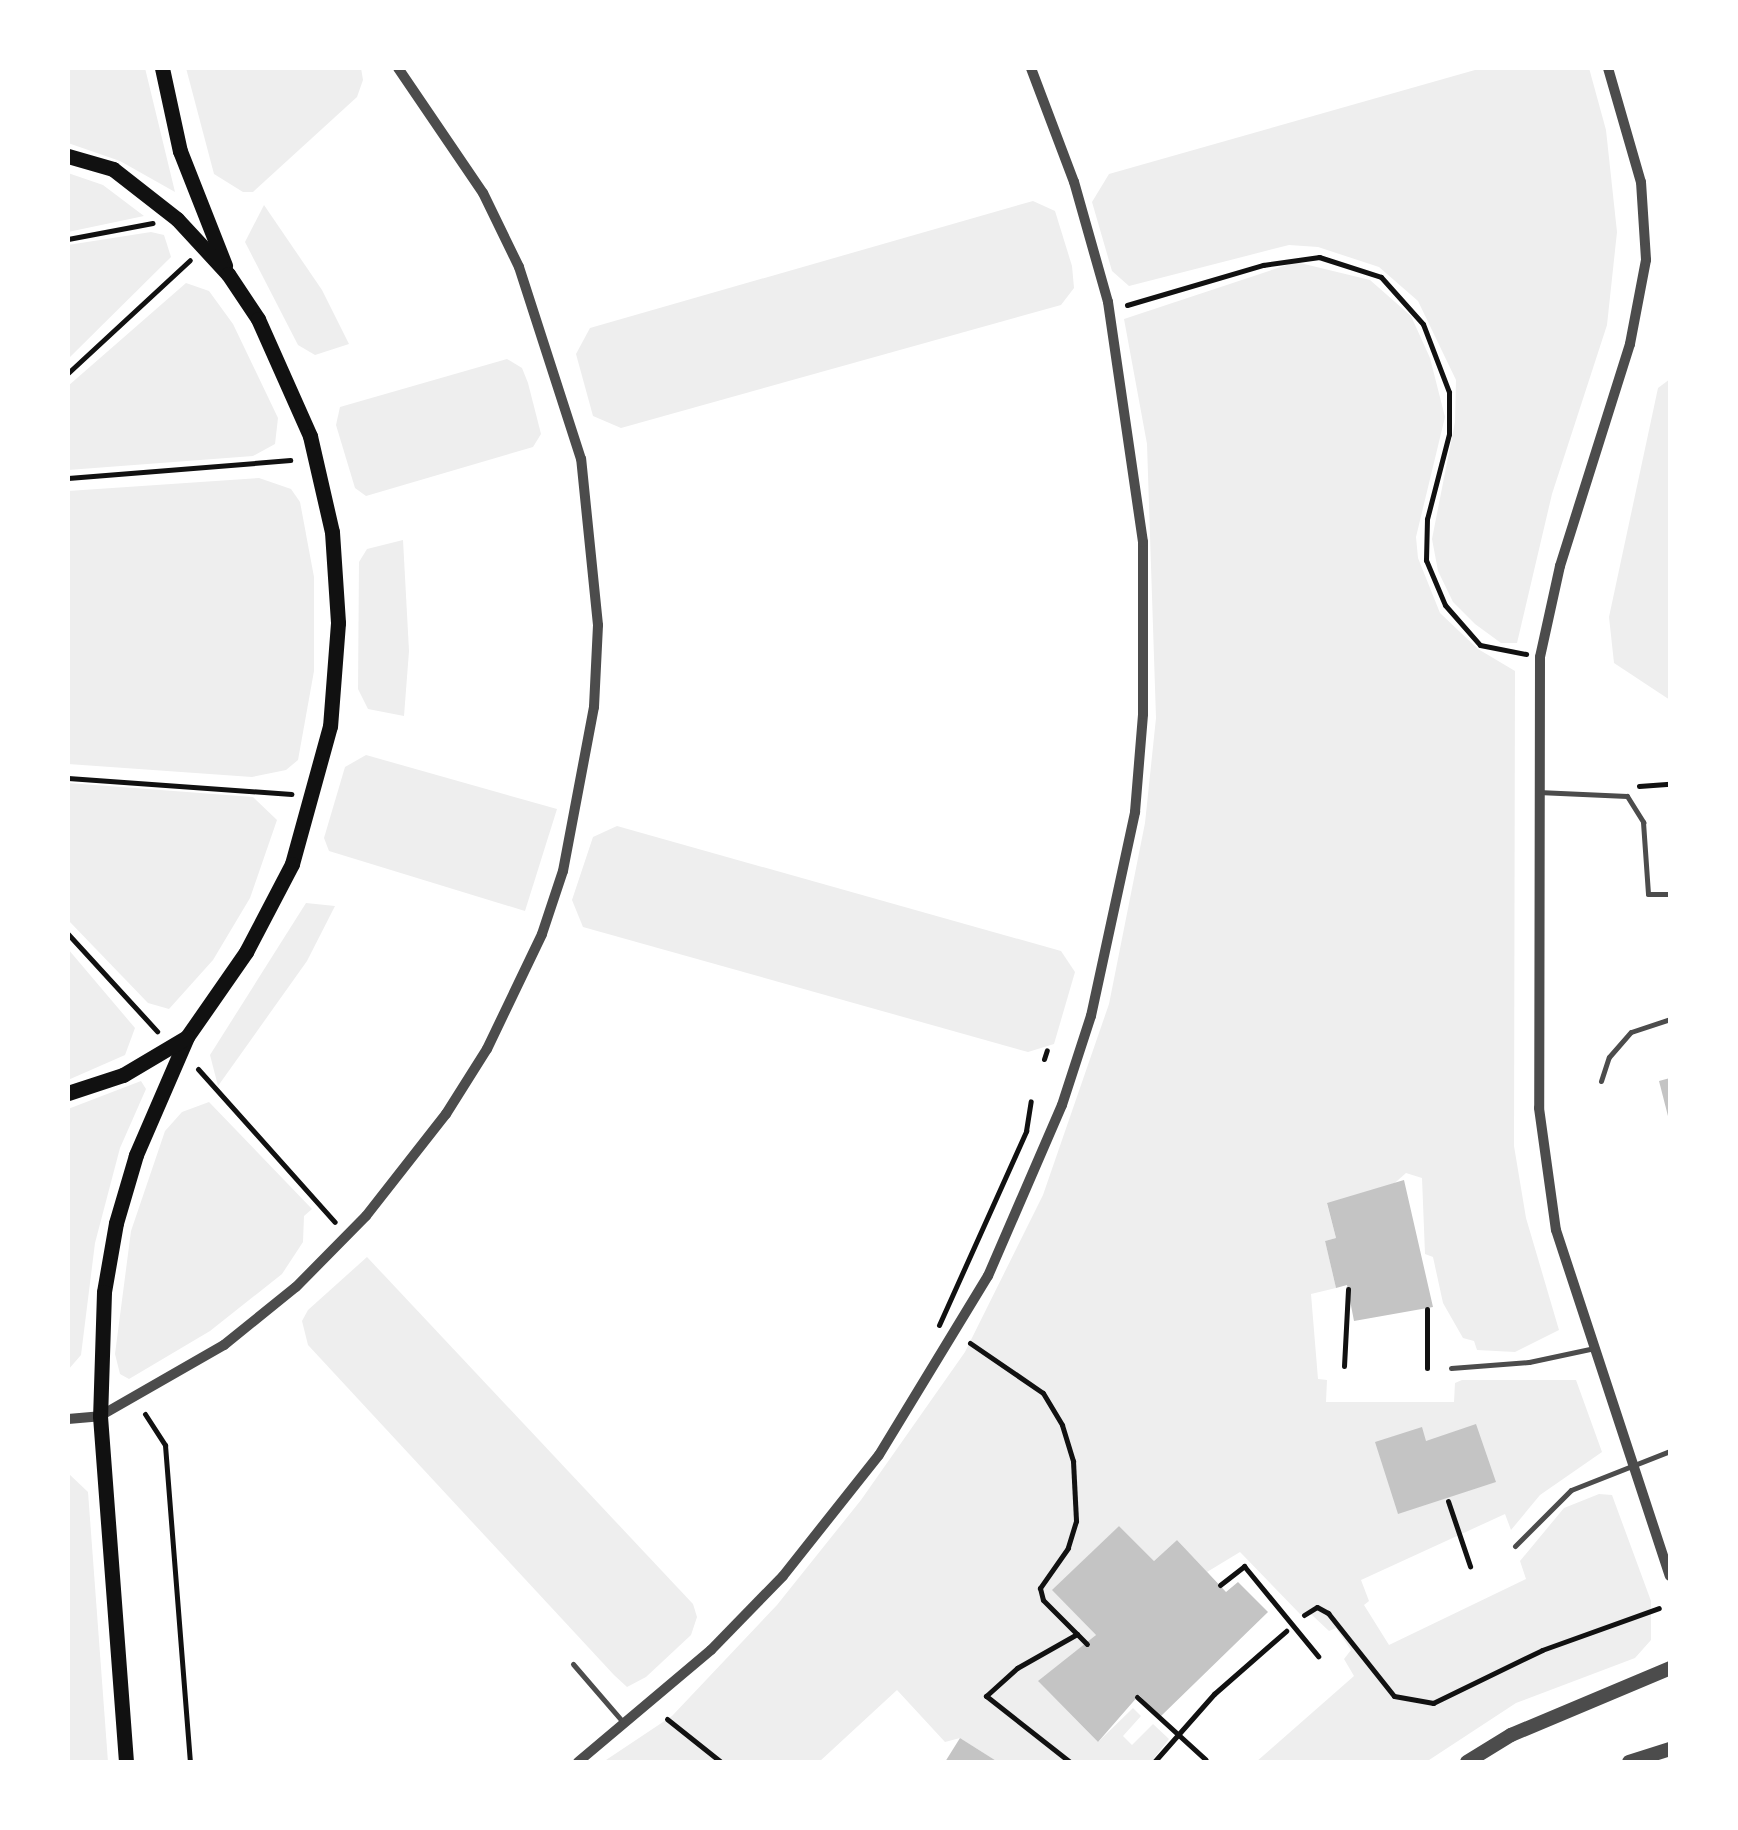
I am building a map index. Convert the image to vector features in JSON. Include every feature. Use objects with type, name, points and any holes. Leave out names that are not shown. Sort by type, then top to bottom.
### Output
[{"type":"main road","points":[[126,1762],[100,1416],[102,1310],[116,1223],[136,1155],[187,1038],[239,963],[292,864],[327,743],[336,674],[334,554],[310,436],[283,364],[228,274],[180,151],[162,68]]},
{"type":"main road","points":[[68,156],[113,168],[140,188],[228,274]]},
{"type":"main road","points":[[68,1092],[122,1076],[187,1038]]},
{"type":"street","points":[[68,1418],[100,1416],[224,1345],[296,1286],[401,1176],[477,1065],[522,980],[559,884],[578,806],[594,707],[598,625],[586,482],[568,402],[542,321],[483,193],[398,68]]},
{"type":"street","points":[[578,1762],[625,1725],[782,1576],[879,1455],[988,1276],[1062,1105],[1114,926],[1135,812],[1143,714],[1140,506],[1110,310],[1074,182],[1031,68]]},
{"type":"street","points":[[1608,68],[1641,182],[1646,260],[1630,344],[1560,566],[1540,657],[1535,792],[1544,1172],[1595,1348],[1670,1576]]},
{"type":"street","points":[[1467,1762],[1511,1734],[1670,1668]]},
{"type":"street","points":[[1629,1762],[1670,1749]]},
{"type":"lane","points":[[1535,792],[1628,796],[1643,822],[1648,894],[1670,894]]},
{"type":"lane","points":[[1601,1081],[1609,1057],[1631,1032],[1670,1020]]},
{"type":"lane","points":[[1452,1368],[1529,1362],[1595,1348]]},
{"type":"lane","points":[[1515,1546],[1571,1490],[1670,1451]]},
{"type":"lane","points":[[574,1664],[625,1725]]},
{"type":"path","points":[[68,239],[165,221]]},
{"type":"path","points":[[68,374],[194,255]]},
{"type":"path","points":[[1110,310],[1262,265],[1319,257],[1381,277],[1423,324],[1450,392],[1450,434],[1428,519],[1426,560],[1445,604],[1480,645],[1540,657]]},
{"type":"path","points":[[68,478],[290,460]]},
{"type":"path","points":[[68,778],[291,794]]},
{"type":"path","points":[[1628,796],[1643,784],[1670,784]]},
{"type":"path","points":[[68,934],[158,1031]]},
{"type":"path","points":[[1044,1059],[1047,1050]]},
{"type":"path","points":[[198,1068],[335,1222]]},
{"type":"path","points":[[943,1328],[935,1323],[1026,1131],[1031,1101]]},
{"type":"path","points":[[1344,1366],[1348,1289]]},
{"type":"path","points":[[1427,1368],[1428,1308]]},
{"type":"path","points":[[970,1343],[1043,1393],[1062,1425],[1073,1461],[1076,1521],[1068,1548],[1040,1588],[1043,1600],[1086,1644]]},
{"type":"path","points":[[146,1414],[166,1445],[190,1762]]},
{"type":"path","points":[[1448,1502],[1470,1566]]},
{"type":"path","points":[[1220,1585],[1244,1566],[1318,1656]]},
{"type":"path","points":[[1304,1616],[1317,1607],[1328,1613],[1394,1696],[1432,1703],[1542,1650],[1658,1608]]},
{"type":"path","points":[[1154,1762],[1286,1631]]},
{"type":"path","points":[[1070,1762],[986,1696],[1017,1668],[1078,1634]]},
{"type":"path","points":[[1137,1697],[1174,1738],[1206,1760]]},
{"type":"path","points":[[667,1720],[721,1762]]},
{"type":"shaded area","points":[[68,68],[145,68],[175,192],[120,161],[68,143]]},
{"type":"shaded area","points":[[186,68],[361,68],[363,80],[357,97],[253,192],[243,192],[214,174]]},
{"type":"shaded area","points":[[1482,68],[1589,68],[1606,130],[1617,232],[1607,325],[1552,494],[1517,643],[1501,643],[1475,624],[1453,602],[1438,571],[1432,539],[1455,422],[1456,380],[1418,301],[1379,267],[1318,247],[1289,245],[1129,286],[1112,271],[1092,202],[1109,174]]},
{"type":"shaded area","points":[[68,173],[103,185],[144,216],[68,232]]},
{"type":"shaded area","points":[[1033,201],[1055,211],[1072,266],[1074,288],[1061,305],[621,428],[593,416],[576,354],[590,328]]},
{"type":"shaded area","points":[[264,205],[322,290],[349,344],[315,355],[298,345],[245,242]]},
{"type":"shaded area","points":[[151,232],[164,235],[171,257],[68,359],[68,245]]},
{"type":"shaded area","points":[[1296,262],[1370,280],[1411,316],[1430,358],[1445,417],[1416,537],[1418,558],[1440,613],[1478,649],[1515,671],[1514,1146],[1526,1218],[1559,1330],[1515,1352],[1477,1350],[1474,1341],[1463,1338],[1443,1303],[1433,1257],[1425,1254],[1422,1178],[1406,1173],[1388,1189],[1327,1204],[1336,1238],[1325,1241],[1336,1288],[1311,1294],[1318,1379],[1327,1380],[1326,1402],[1454,1402],[1455,1383],[1462,1380],[1576,1380],[1602,1452],[1540,1495],[1511,1530],[1505,1514],[1361,1580],[1369,1601],[1364,1605],[1389,1645],[1526,1579],[1520,1561],[1564,1508],[1599,1494],[1612,1495],[1651,1601],[1651,1640],[1635,1658],[1516,1703],[1426,1762],[1256,1762],[1354,1676],[1344,1659],[1351,1650],[1336,1628],[1329,1631],[1312,1615],[1300,1614],[1240,1552],[1207,1572],[1177,1540],[1154,1561],[1119,1526],[1053,1590],[1096,1635],[1039,1682],[1098,1742],[1133,1708],[1141,1716],[1123,1736],[1132,1745],[1153,1724],[1169,1739],[1151,1762],[998,1762],[960,1738],[945,1742],[897,1690],[819,1762],[603,1762],[672,1716],[777,1605],[861,1500],[965,1352],[1043,1195],[1109,1004],[1145,823],[1156,718],[1147,444],[1124,319]]},
{"type":"shaded area","points":[[186,283],[209,291],[233,324],[278,418],[275,444],[253,456],[68,470],[68,386]]},
{"type":"shaded area","points":[[507,359],[522,368],[528,383],[541,434],[533,447],[366,496],[355,488],[336,425],[340,407]]},
{"type":"shaded area","points":[[1670,379],[1670,700],[1614,663],[1609,617],[1658,388]]},
{"type":"shaded area","points":[[259,478],[291,489],[300,502],[314,577],[314,671],[298,760],[286,770],[252,777],[68,764],[68,491]]},
{"type":"shaded area","points":[[403,540],[409,651],[404,716],[368,709],[358,689],[359,562],[367,549]]},
{"type":"shaded area","points":[[366,755],[557,809],[525,911],[329,851],[324,838],[345,767]]},
{"type":"shaded area","points":[[68,783],[253,797],[277,820],[250,898],[213,960],[169,1009],[148,1003],[68,920]]},
{"type":"shaded area","points":[[617,826],[1061,951],[1075,972],[1054,1044],[1028,1052],[583,927],[572,900],[593,837]]},
{"type":"shaded area","points":[[306,903],[335,906],[307,961],[218,1086],[210,1055]]},
{"type":"shaded area","points":[[68,949],[135,1028],[125,1055],[68,1080]]},
{"type":"shaded area","points":[[141,1081],[146,1089],[120,1148],[95,1243],[81,1355],[68,1370],[68,1109]]},
{"type":"shaded area","points":[[209,1102],[312,1209],[304,1216],[303,1242],[282,1274],[210,1331],[129,1379],[120,1374],[115,1354],[131,1231],[165,1131],[182,1112]]},
{"type":"shaded area","points":[[367,1257],[693,1604],[697,1617],[691,1635],[646,1677],[627,1687],[614,1675],[308,1345],[302,1321],[308,1310]]},
{"type":"shaded area","points":[[68,1473],[88,1492],[108,1762],[68,1762]]},
{"type":"building","points":[[1670,1078],[1670,1120],[1669,1120],[1659,1081]]},
{"type":"building","points":[[1404,1180],[1433,1307],[1354,1321],[1347,1285],[1336,1288],[1325,1241],[1336,1238],[1327,1203]]},
{"type":"building","points":[[1476,1424],[1496,1482],[1398,1514],[1375,1442],[1422,1427],[1426,1441]]},
{"type":"building","points":[[1119,1526],[1154,1561],[1177,1540],[1226,1592],[1238,1582],[1268,1612],[1160,1717],[1139,1695],[1098,1742],[1038,1681],[1096,1635],[1052,1590]]},
{"type":"building","points":[[960,1738],[998,1762],[945,1762]]}]
